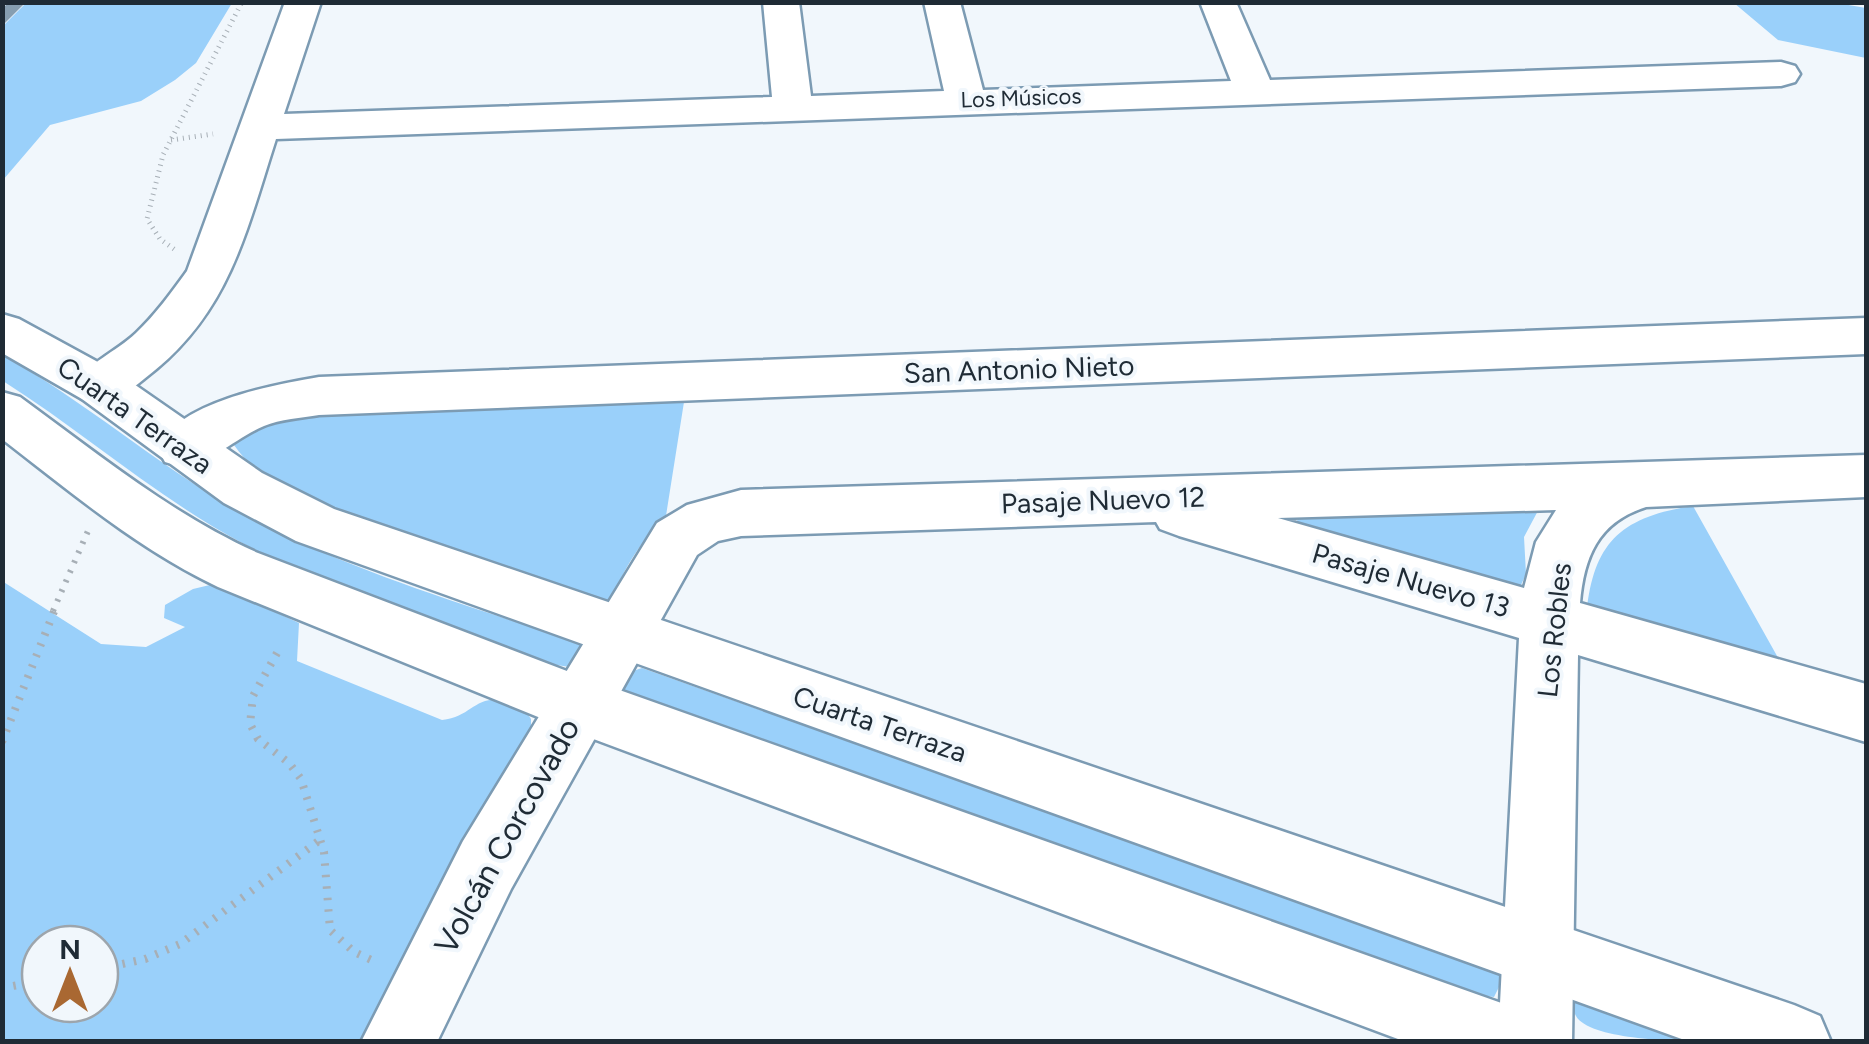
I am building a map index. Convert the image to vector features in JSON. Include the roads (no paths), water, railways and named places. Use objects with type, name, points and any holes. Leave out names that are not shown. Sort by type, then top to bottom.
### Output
[{"type":"street","points":[[100,386],[163,336],[209,274],[303,2]]},
{"type":"street","points":[[781,2],[793,106]]},
{"type":"street","points":[[942,2],[966,100]]},
{"type":"street","points":[[1218,2],[1255,91]]},
{"type":"street","name":"Los Músicos","points":[[262,127],[1780,74]]},
{"type":"street","name":"Cuarta Terraza","points":[[2,331],[100,386],[242,488],[315,526],[1794,1042]]},
{"type":"street","name":"San Antonio Nieto","points":[[182,447],[255,406],[319,396],[1866,336]]},
{"type":"street","points":[[2,412],[190,548],[580,705],[1507,1042]]},
{"type":"street","name":"Los Robles","points":[[1535,1042],[1550,621],[1558,558],[1570,533],[1594,508],[1646,484],[1866,476]]},
{"type":"street","name":"Pasaje Nuevo 12","points":[[623,635],[677,539],[690,528],[714,518],[741,513],[1646,484]]},
{"type":"street","name":"Pasaje Nuevo 13","points":[[1128,498],[1866,714]]},
{"type":"street","name":"Volcán Corcovado","points":[[398,1042],[434,964],[623,635]]}]
